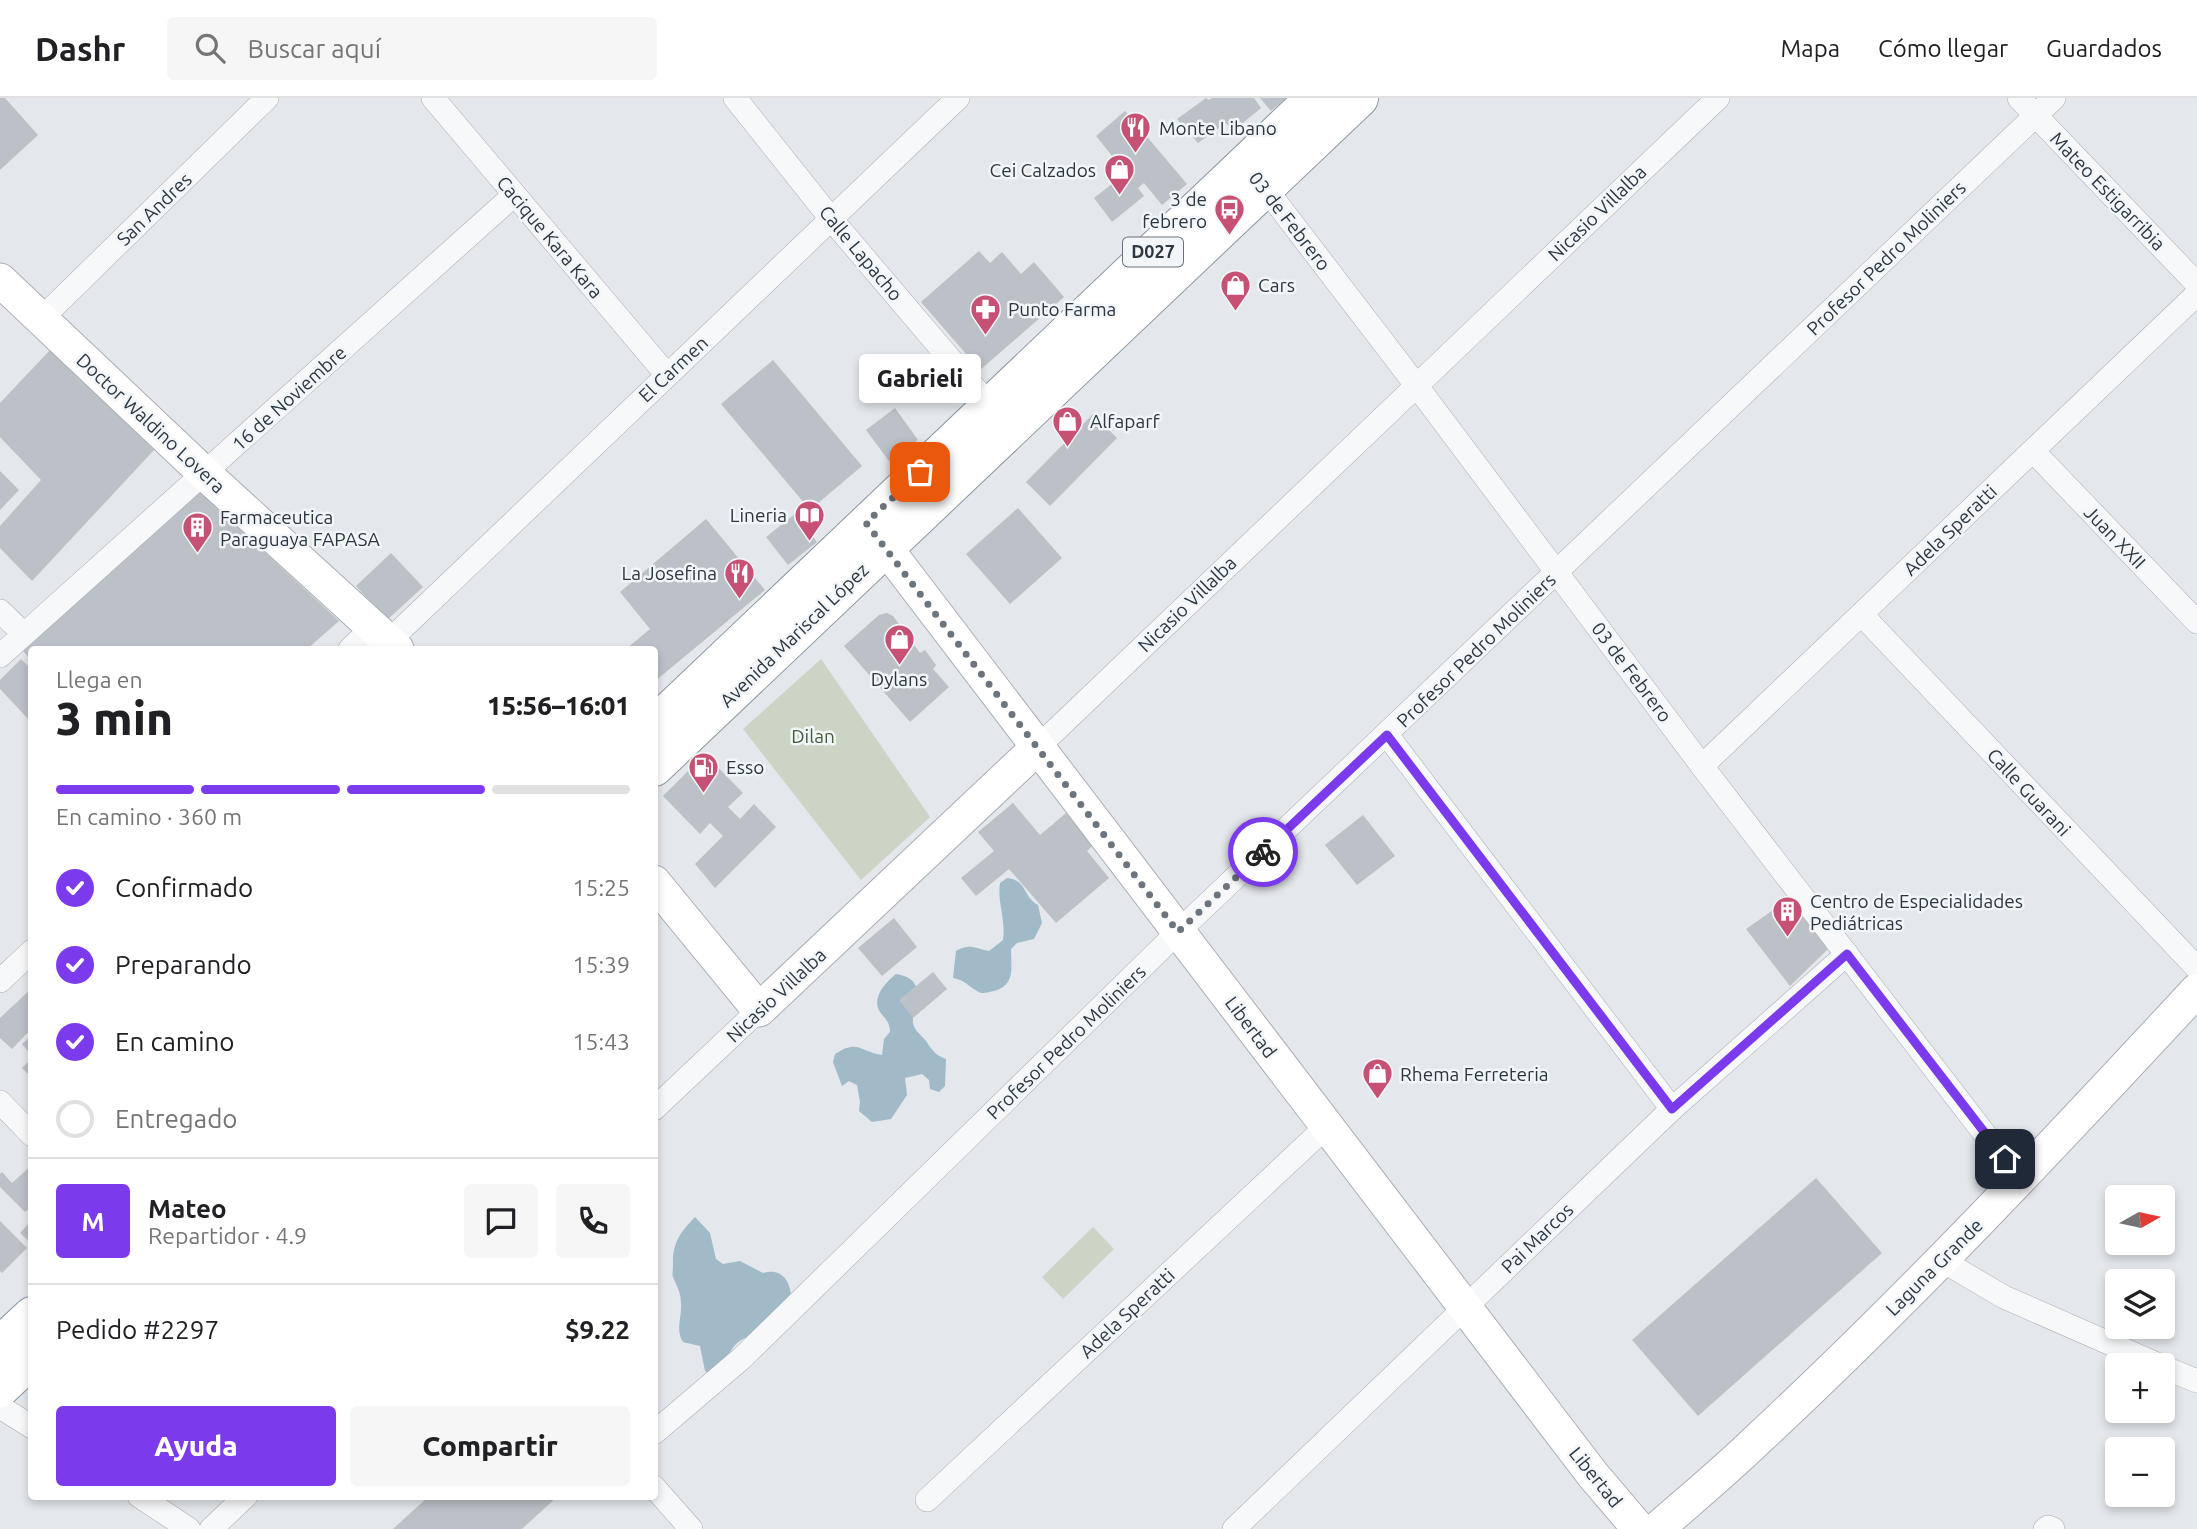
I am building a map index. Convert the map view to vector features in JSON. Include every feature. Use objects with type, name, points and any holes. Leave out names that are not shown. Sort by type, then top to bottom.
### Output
[{"type":"highway","name":"Avenida Mariscal López","points":[[658,723],[876,535],[1255,176],[1315,98]]},
{"type":"highway","name":"Avenida Mariscal López","points":[[658,763],[876,535],[990,406],[1255,176],[1359,98]]},
{"type":"highway","points":[[0,1346],[28,1319]]},
{"type":"highway","points":[[0,1388],[28,1362]]},
{"type":"main road","name":"Doctor Waldino Lovera","points":[[0,280],[377,642]]},
{"type":"main road","name":"Libertad","points":[[876,535],[1593,1475],[1639,1529]]},
{"type":"main road","name":"Nicasio Villalba","points":[[759,1010],[1038,747]]},
{"type":"main road","points":[[658,887],[759,1010]]},
{"type":"main road","name":"Laguna Grande","points":[[1657,1529],[1755,1442],[1941,1260],[2020,1180],[2197,990]]},
{"type":"street","name":"San Andres","points":[[41,319],[267,98]]},
{"type":"street","name":"Cacique Kara Kara","points":[[433,98],[667,375]]},
{"type":"street","name":"Calle Lapacho","points":[[735,98],[832,220],[990,406]]},
{"type":"street","name":"El Carmen","points":[[377,642],[667,375],[958,98]]},
{"type":"street","name":"Nicasio Villalba","points":[[1038,747],[1718,98]]},
{"type":"street","name":"Mateo Estigarribia","points":[[2019,98],[2197,284]]},
{"type":"street","name":"Profesor Pedro Moliniers","points":[[658,1430],[742,1358],[1178,932],[2054,98]]},
{"type":"street","name":"03 de Febrero","points":[[1255,176],[2020,1180]]},
{"type":"street","name":"16 de Noviembre","points":[[0,656],[514,195]]},
{"type":"street","name":"Adela Speratti","points":[[1702,766],[2197,294]]},
{"type":"street","name":"Juan XXII","points":[[2032,451],[2197,622]]},
{"type":"street","points":[[0,611],[24,634]]},
{"type":"street","name":"Calle Guarani","points":[[1862,615],[2197,968]]},
{"type":"street","points":[[1387,735],[1672,1109]]},
{"type":"street","name":"Pai Marcos","points":[[1234,1529],[1672,1109],[1847,954]]},
{"type":"street","points":[[0,981],[28,955]]},
{"type":"street","name":"Nicasio Villalba","points":[[658,1105],[759,1010]]},
{"type":"street","points":[[0,1102],[28,1131]]},
{"type":"street","name":"Adela Speratti","points":[[927,1500],[1326,1126]]},
{"type":"street","points":[[1941,1260],[2004,1297],[2131,1353]]},
{"type":"street","points":[[2175,1372],[2197,1381]]},
{"type":"street","points":[[0,1407],[28,1424]]},
{"type":"street","points":[[658,1492],[691,1529]]},
{"type":"street","points":[[145,1500],[190,1529]]},
{"type":"street","points":[[211,1529],[242,1500]]},
{"type":"street","points":[[2045,1529],[2053,1529]]},
{"type":"green space","name":"Dilan","points":[[821,659],[930,817],[861,880],[743,729]]},
{"type":"green space","points":[[1093,1227],[1114,1249],[1063,1299],[1042,1277]]},
{"type":"water","points":[[1007,878],[1022,885],[1038,905],[1042,923],[1034,939],[1017,943],[1011,949],[1011,974],[1006,984],[994,991],[981,993],[953,978],[956,951],[968,947],[989,951],[1003,940],[999,890],[1000,883]]},
{"type":"water","points":[[896,974],[913,981],[916,986],[914,1026],[934,1052],[946,1059],[945,1086],[939,1092],[930,1089],[929,1080],[922,1074],[905,1078],[907,1095],[891,1119],[872,1122],[859,1111],[857,1085],[849,1081],[842,1086],[833,1062],[835,1054],[849,1047],[858,1047],[882,1055],[884,1039],[890,1029],[877,1001],[884,986]]},
{"type":"water","points":[[695,1217],[710,1233],[716,1259],[723,1264],[740,1261],[763,1273],[779,1274],[789,1285],[791,1296],[777,1308],[766,1332],[744,1339],[733,1347],[714,1375],[705,1371],[700,1346],[683,1342],[679,1333],[681,1300],[673,1276],[673,1258],[681,1233]]},
{"type":"building","points":[[0,98],[5,98],[38,135],[0,170]]},
{"type":"building","points":[[1206,98],[1254,98],[1261,108],[1233,131],[1226,123],[1198,143],[1177,119]]},
{"type":"building","points":[[1260,98],[1286,98],[1271,111]]},
{"type":"building","name":"Monte Libano","points":[[1125,111],[1187,184],[1162,205],[1144,183],[1138,188],[1144,196],[1112,222],[1094,198],[1126,173],[1096,136]]},
{"type":"building","name":"Punto Farma","points":[[979,251],[990,263],[1002,252],[1021,274],[1034,262],[1064,297],[980,370],[921,302]]},
{"type":"building","points":[[51,349],[154,450],[32,581],[0,548],[0,526],[41,480],[0,437],[0,403]]},
{"type":"building","points":[[773,360],[862,466],[810,510],[721,404]]},
{"type":"building","points":[[895,408],[918,440],[889,461],[866,430]]},
{"type":"building","points":[[1093,414],[1117,438],[1050,506],[1026,482]]},
{"type":"building","points":[[0,471],[19,490],[0,510]]},
{"type":"building","name":"Farmaceutica Paraguaya FAPASA","points":[[197,489],[339,621],[310,646],[28,646]]},
{"type":"building","points":[[1018,508],[1062,558],[1010,604],[966,554]]},
{"type":"building","points":[[795,514],[817,542],[788,565],[766,537]]},
{"type":"building","points":[[706,519],[765,590],[658,679],[658,646],[630,646],[650,629],[620,592]]},
{"type":"building","points":[[391,553],[423,587],[387,620],[356,586]]},
{"type":"building","name":"Dylans","points":[[887,613],[893,616],[920,653],[925,650],[936,665],[933,669],[949,687],[910,722],[844,646],[879,615]]},
{"type":"building","points":[[21,659],[28,666],[28,719],[0,689],[0,680]]},
{"type":"building","points":[[705,754],[743,793],[728,807],[740,819],[754,804],[776,827],[715,888],[695,864],[723,836],[710,823],[700,834],[663,796]]},
{"type":"building","points":[[1013,803],[1040,835],[1066,813],[1093,845],[1087,851],[1109,878],[1056,923],[1009,869],[976,896],[961,878],[994,851],[978,832]]},
{"type":"building","points":[[1363,815],[1395,856],[1357,885],[1325,845]]},
{"type":"building","name":"Centro de Especialidades Pediátricas","points":[[1789,899],[1828,949],[1790,986],[1746,929]]},
{"type":"building","points":[[894,918],[917,947],[882,976],[858,948]]},
{"type":"building","points":[[933,972],[947,989],[913,1018],[899,1000]]},
{"type":"building","points":[[28,992],[28,1032],[12,1049],[0,1038],[0,1018]]},
{"type":"building","points":[[28,1039],[28,1051],[22,1044]]},
{"type":"building","points":[[28,1062],[28,1074],[22,1068]]},
{"type":"building","points":[[28,1169],[28,1209],[25,1212],[0,1187],[0,1174],[2,1172],[12,1183]]},
{"type":"building","points":[[1816,1178],[1882,1253],[1698,1416],[1632,1340]]},
{"type":"building","points":[[0,1221],[27,1248],[2,1273],[0,1271]]},
{"type":"building","points":[[28,1224],[28,1240],[20,1233]]},
{"type":"building","points":[[425,1500],[554,1500],[522,1529],[393,1529]]},
{"type":"way so far","points":[[920,472],[866,523],[1178,932],[1263,852]]},
{"type":"place","name":"Monte Libano","points":[[1136,155]]},
{"type":"place","name":"Cei Calzados","points":[[1119,197]]},
{"type":"place","name":"3 de febrero","points":[[1230,237]]},
{"type":"place","name":"Cars","points":[[1235,312]]},
{"type":"place","name":"Punto Farma","points":[[985,336]]},
{"type":"place","name":"Alfaparf","points":[[1067,448]]},
{"type":"place","name":"Gabrieli","points":[[920,472]]},
{"type":"place","name":"Lineria","points":[[810,542]]},
{"type":"place","name":"Farmaceutica Paraguaya FAPASA","points":[[197,555]]},
{"type":"place","name":"La Josefina","points":[[740,600]]},
{"type":"place","name":"Dylans","points":[[899,667]]},
{"type":"place","name":"Esso","points":[[703,794]]},
{"type":"place","name":"Centro de Especialidades Pediátricas","points":[[1787,939]]},
{"type":"place","name":"Rhema Ferreteria","points":[[1377,1101]]},
{"type":"route","points":[[1263,852],[1387,735],[1672,1109],[1847,954],[2005,1159]]}]
